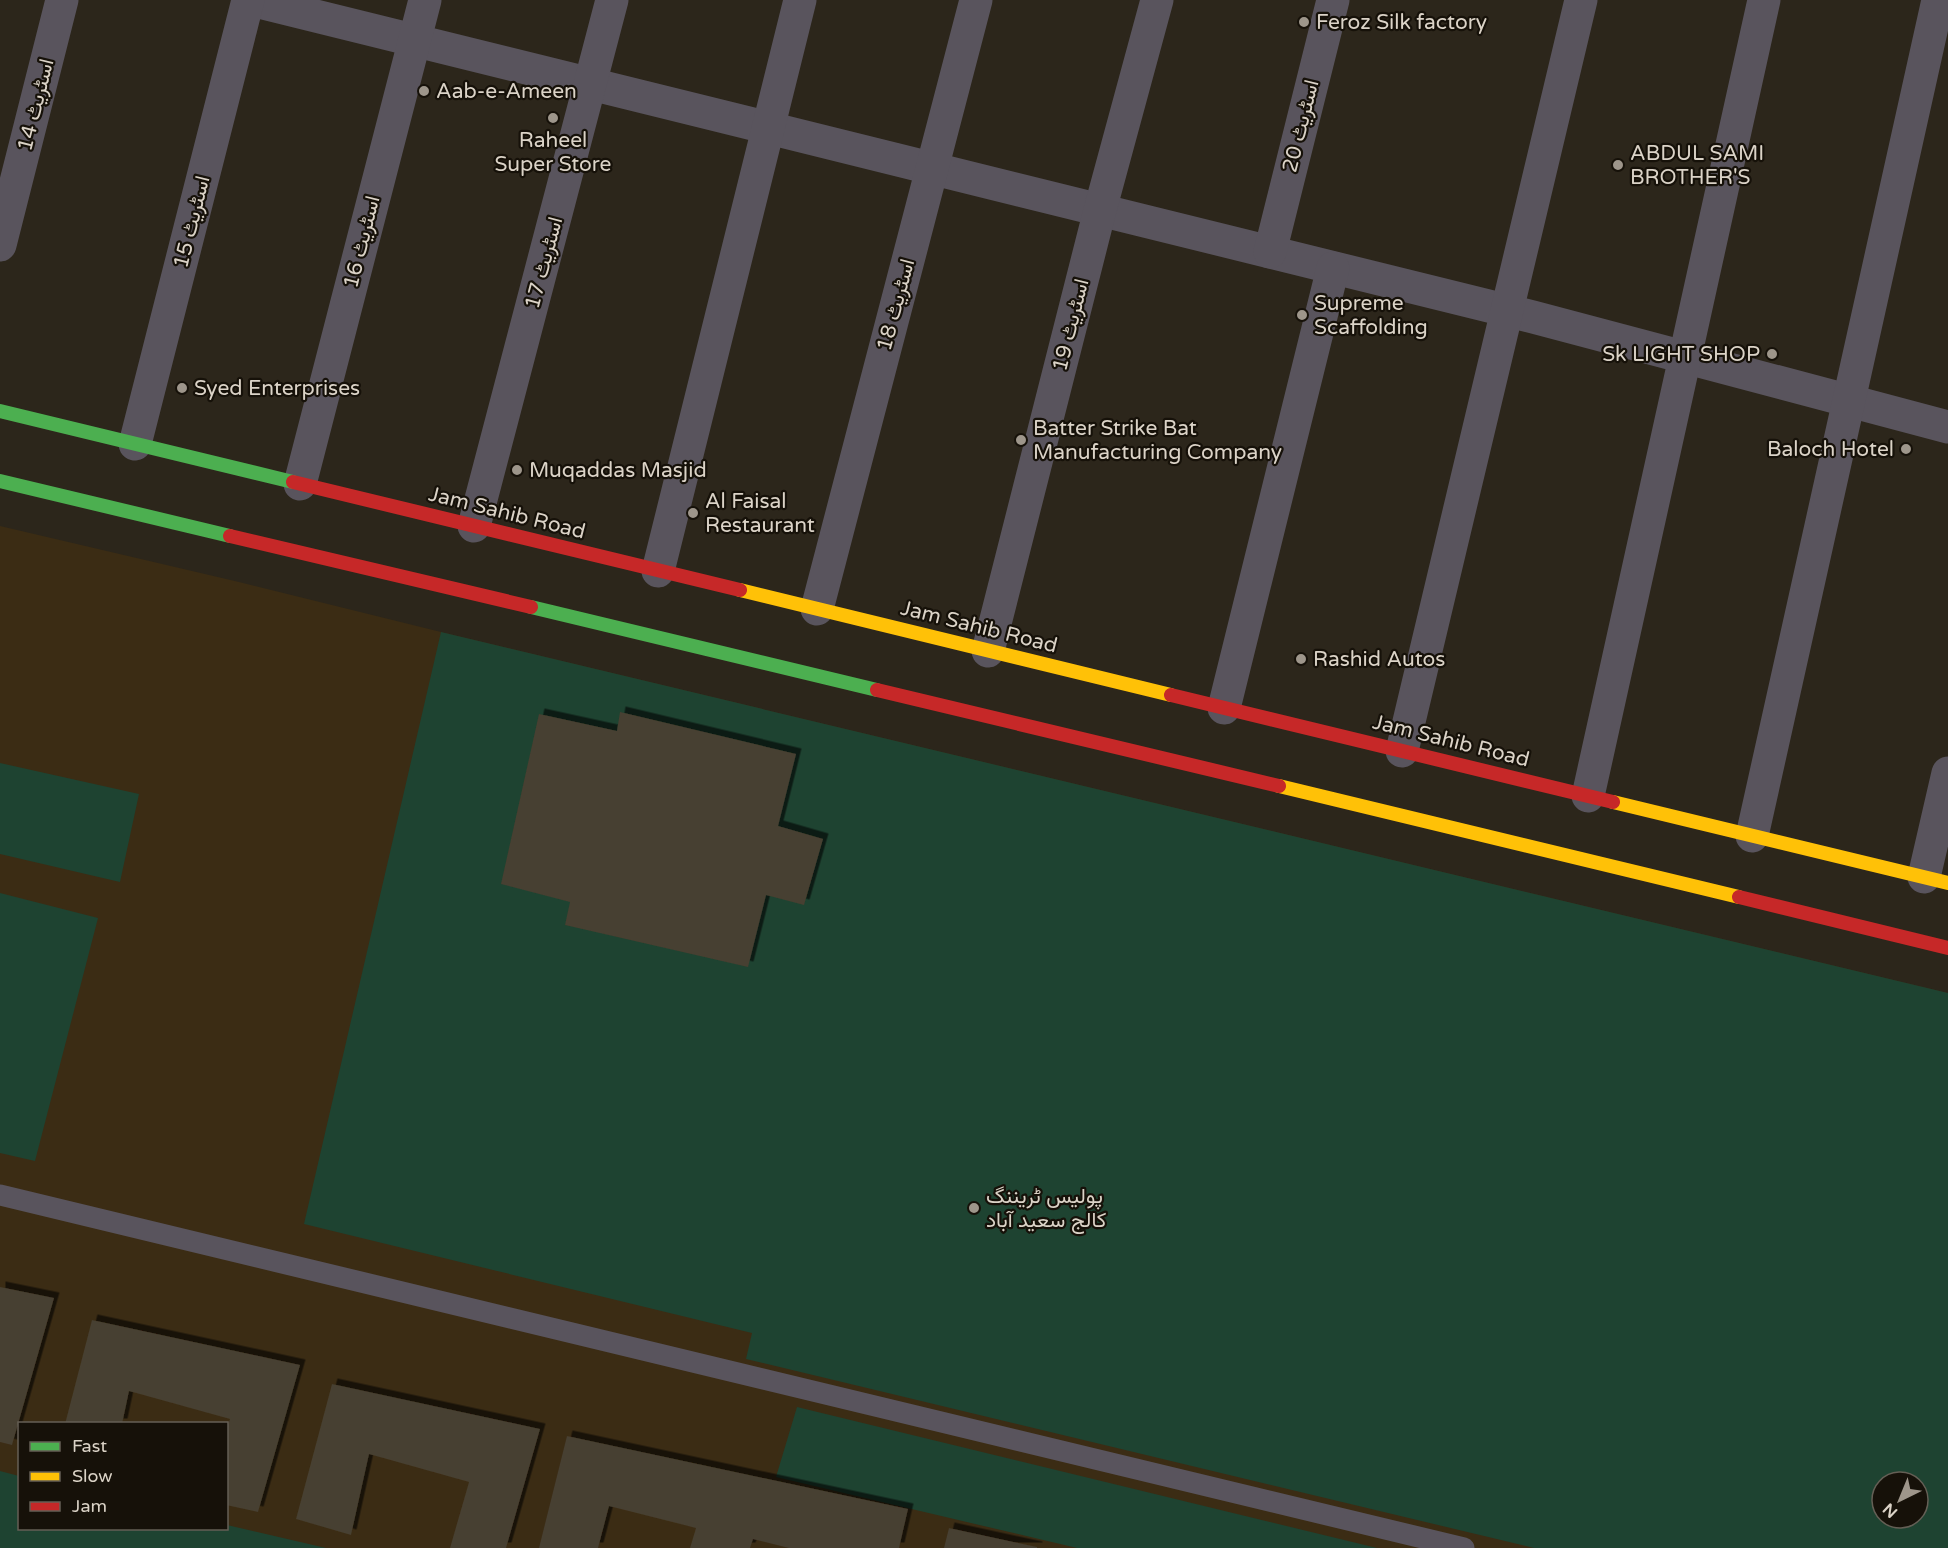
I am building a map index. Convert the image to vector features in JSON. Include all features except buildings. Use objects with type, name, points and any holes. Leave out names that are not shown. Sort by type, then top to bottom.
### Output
[{"type":"main road","name":"Jam Sahib Road","points":[[0,411],[1936,880]]},
{"type":"main road","points":[[0,482],[1026,725],[1948,948]]},
{"type":"street","name":"اسٹریٹ 14","points":[[0,245],[62,0]]},
{"type":"street","points":[[250,0],[1507,310],[1948,427]]},
{"type":"street","name":"اسٹریٹ 15","points":[[135,444],[250,0]]},
{"type":"street","name":"اسٹریٹ 16","points":[[300,484],[424,0]]},
{"type":"street","name":"اسٹریٹ 17","points":[[474,526],[612,0]]},
{"type":"street","points":[[658,571],[800,0]]},
{"type":"street","name":"اسٹریٹ 18","points":[[817,609],[976,0]]},
{"type":"street","name":"اسٹریٹ 19","points":[[988,651],[1100,210],[1157,0]]},
{"type":"street","name":"اسٹریٹ 20","points":[[1270,252],[1333,0]]},
{"type":"street","points":[[1402,751],[1581,0]]},
{"type":"street","points":[[1588,796],[1764,0]]},
{"type":"street","points":[[1752,836],[1938,0]]},
{"type":"street","points":[[1224,708],[1334,268]]},
{"type":"street","points":[[1936,880],[1948,773]]},
{"type":"lane","points":[[0,1195],[1464,1548]]},
{"type":"shaded area","name":"پولیس ٹریننگ کالج سعید آباد","points":[[0,526],[1948,993],[1948,1548],[0,1548]]},
{"type":"green space","name":"پولیس ٹریننگ کالج سعید آباد","points":[[441,632],[1948,993],[1948,1548],[1534,1548],[746,1359],[752,1333],[304,1224]]},
{"type":"green space","points":[[0,763],[139,794],[120,882],[0,854]]},
{"type":"green space","points":[[0,893],[98,918],[35,1161],[0,1153]]},
{"type":"green space","points":[[797,1407],[1377,1548],[1077,1548],[776,1477]]},
{"type":"green space","points":[[0,1471],[18,1476],[18,1530],[228,1530],[228,1525],[326,1548],[0,1548]]},
{"type":"traffic: fast","points":[[0,411],[293,482]]},
{"type":"traffic: fast","points":[[0,481],[230,536]]},
{"type":"traffic: fast","points":[[531,607],[877,690]]},
{"type":"traffic: slow","points":[[740,590],[1171,695]]},
{"type":"traffic: slow","points":[[1279,786],[1739,897]]},
{"type":"traffic: slow","points":[[1613,802],[1948,883]]},
{"type":"traffic: jam","points":[[293,482],[740,590]]},
{"type":"traffic: jam","points":[[230,536],[531,607]]},
{"type":"traffic: jam","points":[[877,690],[1279,786]]},
{"type":"traffic: jam","points":[[1171,695],[1613,802]]},
{"type":"traffic: jam","points":[[1739,897],[1948,948]]},
{"type":"place","name":"Feroz Silk factory","points":[[1304,22]]},
{"type":"place","name":"Aab-e-Ameen","points":[[424,91]]},
{"type":"place","name":"Raheel Super Store","points":[[553,118]]},
{"type":"place","name":"ABDUL SAMI BROTHER'S","points":[[1618,165]]},
{"type":"place","name":"Supreme Scaffolding","points":[[1302,315]]},
{"type":"place","name":"Sk LIGHT SHOP","points":[[1772,354]]},
{"type":"place","name":"Syed Enterprises","points":[[182,388]]},
{"type":"place","name":"Batter Strike Bat Manufacturing Company","points":[[1021,440]]},
{"type":"place","name":"Baloch Hotel","points":[[1906,449]]},
{"type":"place","name":"Muqaddas Masjid","points":[[517,470]]},
{"type":"place","name":"Al Faisal Restaurant","points":[[693,513]]},
{"type":"place","name":"Rashid Autos","points":[[1301,659]]},
{"type":"place","name":"پولیس ٹریننگ کالج سعید آباد","points":[[974,1208]]}]
